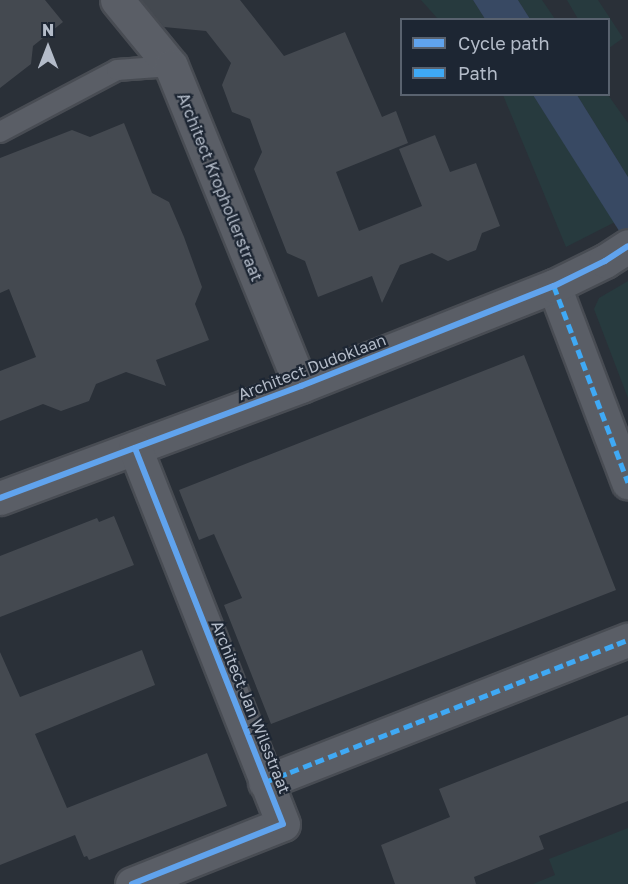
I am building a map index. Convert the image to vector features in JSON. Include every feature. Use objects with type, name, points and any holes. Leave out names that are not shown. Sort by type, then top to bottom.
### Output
[{"type":"street","name":"Architect Krophollerstraat","points":[[117,0],[171,66],[301,386]]},
{"type":"street","name":"Architect Dudoklaan","points":[[0,498],[301,386],[554,286],[616,254]]},
{"type":"street","points":[[554,286],[628,482]]},
{"type":"street","name":"Architect Jan Wilsstraat","points":[[132,884],[283,824],[135,448]]},
{"type":"street","name":"Architect Jan Wilsstraat","points":[[266,782],[628,640]]},
{"type":"lane","points":[[0,132],[117,70],[171,66]]},
{"type":"green space","points":[[421,0],[473,0],[484,18],[437,18]]},
{"type":"green space","points":[[518,0],[542,0],[554,18],[529,18]]},
{"type":"green space","points":[[567,0],[598,0],[610,18],[577,18]]},
{"type":"green space","points":[[610,18],[623,38],[610,47]]},
{"type":"green space","points":[[503,96],[534,96],[615,222],[566,247]]},
{"type":"green space","points":[[578,96],[609,96],[628,123],[628,177]]},
{"type":"green space","points":[[628,281],[628,398],[594,309],[599,298]]},
{"type":"green space","points":[[628,828],[628,884],[533,884],[555,875],[549,859]]},
{"type":"water","points":[[473,0],[518,0],[529,18],[484,18]]},
{"type":"water","points":[[534,96],[578,96],[628,177],[628,245]]},
{"type":"building","points":[[0,0],[45,0],[63,22],[33,46],[31,64],[0,88]]},
{"type":"building","points":[[141,0],[240,0],[284,56],[345,32],[382,117],[396,111],[408,143],[336,172],[359,231],[422,206],[399,149],[435,135],[450,172],[476,163],[500,226],[482,233],[476,250],[448,261],[432,253],[400,265],[382,303],[372,276],[318,297],[305,261],[287,253],[254,169],[262,152],[250,119],[232,112],[222,85],[231,63],[206,31],[164,27]]},
{"type":"building","points":[[124,123],[152,193],[169,202],[184,237],[202,287],[195,304],[209,340],[156,360],[166,386],[126,372],[96,384],[89,401],[61,411],[43,404],[0,421],[0,371],[36,357],[9,289],[0,293],[0,158],[72,130],[90,137]]},
{"type":"building","points":[[524,355],[616,590],[271,724],[224,605],[242,598],[214,534],[199,540],[179,490]]},
{"type":"building","points":[[114,516],[134,565],[0,617],[0,556],[97,518],[99,522]]},
{"type":"building","points":[[142,650],[155,685],[35,734],[67,808],[207,753],[227,806],[89,860],[87,856],[84,857],[75,835],[0,865],[0,652],[20,697]]},
{"type":"building","points":[[628,715],[628,801],[539,836],[544,849],[474,877],[476,884],[395,884],[381,845],[450,817],[439,789]]},
{"type":"marked path","points":[[554,286],[628,482]]},
{"type":"marked path","points":[[265,782],[628,640]]},
{"type":"cycle path","points":[[0,498],[301,386],[554,286],[605,261],[628,246]]},
{"type":"cycle path","points":[[132,884],[283,824],[135,448]]}]
